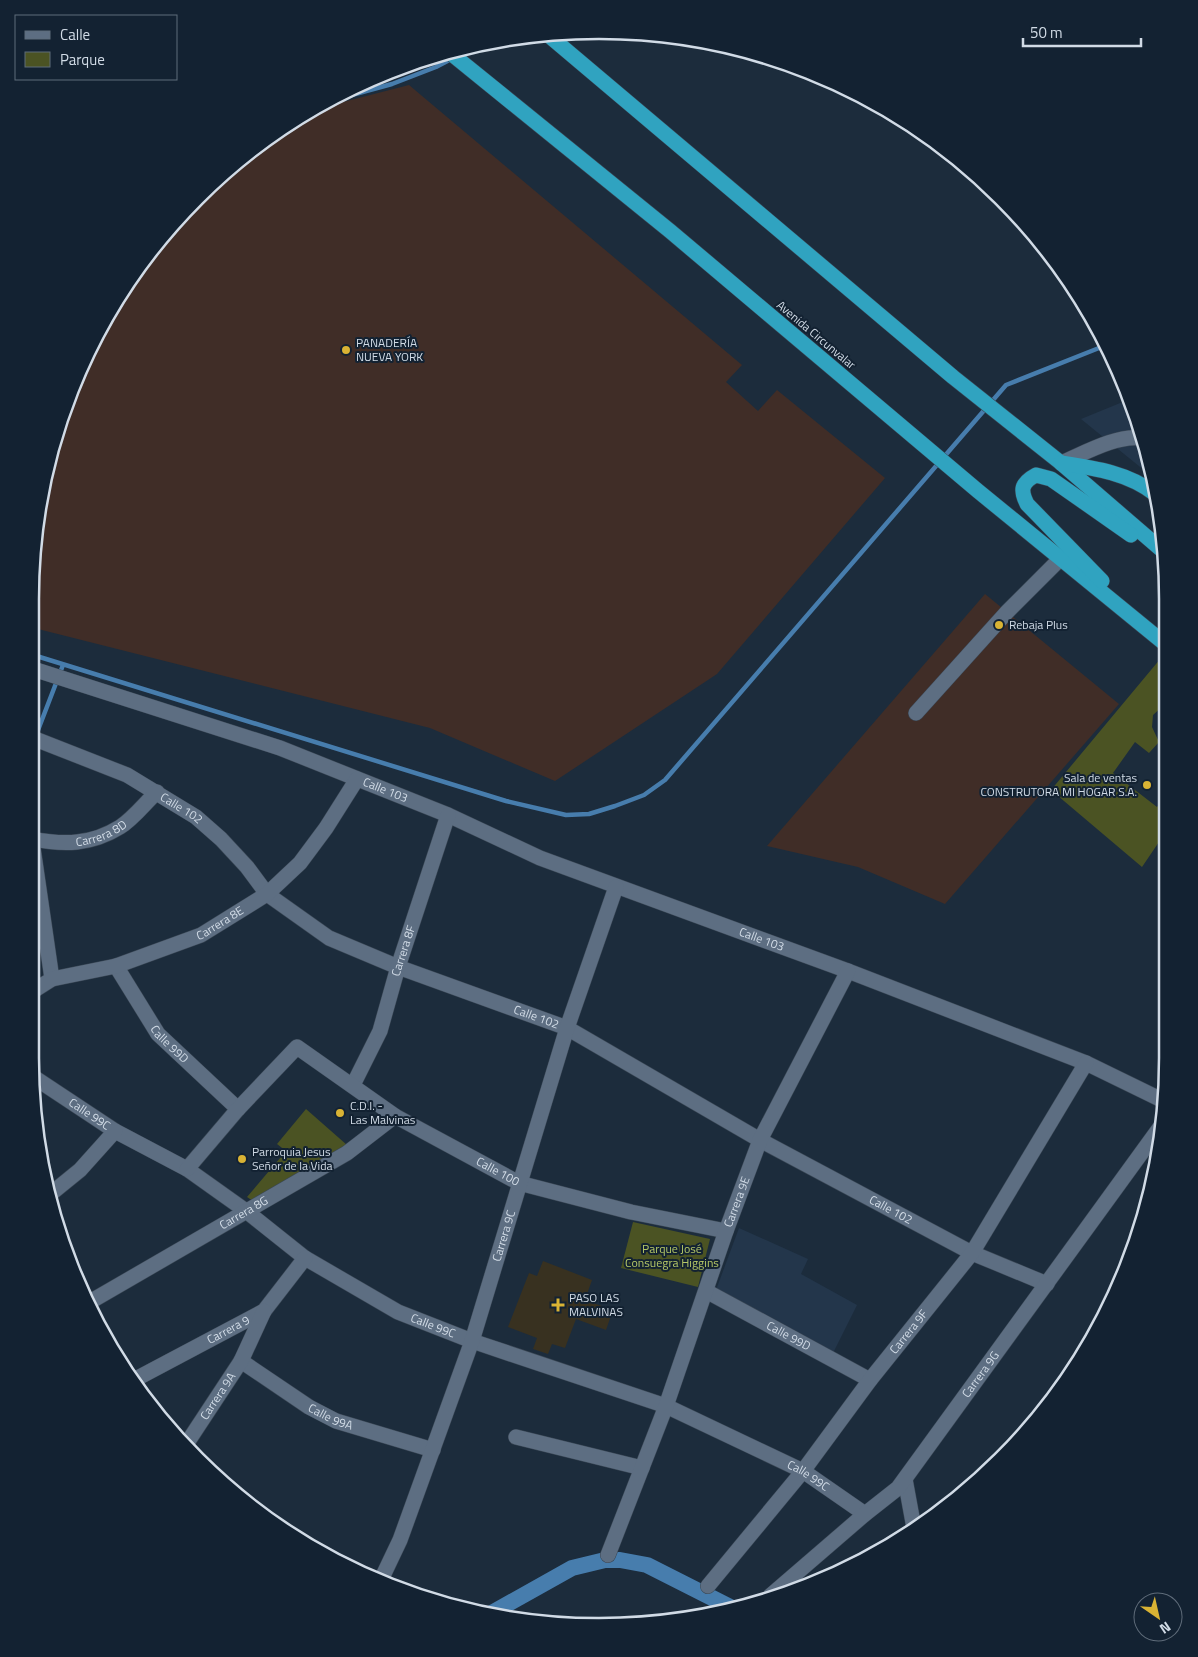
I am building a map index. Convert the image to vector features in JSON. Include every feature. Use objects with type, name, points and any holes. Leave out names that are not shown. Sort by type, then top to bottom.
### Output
[{"type":"highway","points":[[555,41],[954,377],[1061,463],[1156,545]]},
{"type":"highway","name":"Avenida Circunvalar","points":[[456,58],[670,231],[978,491],[1159,639]]},
{"type":"highway","points":[[1061,463],[1102,469],[1148,489]]},
{"type":"highway","points":[[1149,630],[1027,504],[1022,495],[1023,486],[1028,479],[1036,475],[1051,479],[1157,554]]},
{"type":"street","points":[[1061,463],[1112,442],[1135,437]]},
{"type":"street","points":[[916,713],[1007,612],[1061,558]]},
{"type":"street","name":"Calle 103","points":[[39,671],[280,748],[448,815],[540,858],[848,971],[1086,1063],[1158,1098]]},
{"type":"street","name":"Calle 102","points":[[39,740],[127,775],[196,817],[221,839],[247,867],[267,894],[329,938],[398,967],[567,1028],[760,1140],[972,1253],[1047,1284]]},
{"type":"street","name":"Carrera 8E","points":[[39,987],[52,979],[116,966],[201,935],[267,894],[300,862],[326,828],[357,778]]},
{"type":"street","name":"Carrera 8D","points":[[39,837],[51,843],[76,843],[107,833],[120,827],[157,792]]},
{"type":"street","name":"Carrera 8F","points":[[354,1086],[380,1031],[398,967],[448,815]]},
{"type":"street","name":"Carrera 9C","points":[[383,1575],[400,1540],[472,1341],[567,1028],[616,887]]},
{"type":"street","points":[[39,889],[52,979]]},
{"type":"street","name":"Calle 99D","points":[[116,966],[158,1034],[238,1109]]},
{"type":"street","name":"Carrera 9E","points":[[608,1555],[666,1406],[726,1231],[760,1140],[848,971]]},
{"type":"street","name":"Calle 100","points":[[238,1109],[298,1047],[395,1116],[519,1183],[631,1212],[726,1231]]},
{"type":"street","name":"Carrera 9F","points":[[708,1586],[803,1471],[870,1380],[972,1253],[1086,1063]]},
{"type":"street","name":"Calle 99C","points":[[40,1081],[115,1131],[187,1169],[246,1210],[305,1258],[398,1312],[472,1341],[666,1406],[803,1471],[865,1514]]},
{"type":"street","points":[[187,1169],[238,1109]]},
{"type":"street","name":"Carrera 8G","points":[[94,1300],[347,1153],[395,1116]]},
{"type":"street","points":[[55,1190],[80,1170],[115,1131]]},
{"type":"street","name":"Carrera 9G","points":[[778,1589],[898,1488],[1153,1137]]},
{"type":"street","name":"Carrera 9","points":[[139,1377],[264,1311],[305,1258]]},
{"type":"street","name":"Calle 99D","points":[[706,1291],[870,1380]]},
{"type":"street","name":"Carrera 9A","points":[[190,1440],[244,1354],[264,1311]]},
{"type":"street","points":[[230,1328],[244,1354]]},
{"type":"street","name":"Calle 99A","points":[[244,1354],[309,1407],[336,1421],[433,1450]]},
{"type":"street","points":[[516,1437],[642,1468]]},
{"type":"street","points":[[905,1479],[913,1522]]},
{"type":"shaded area","points":[[409,85],[742,365],[726,382],[758,411],[777,390],[885,478],[717,674],[555,781],[430,728],[39,629],[40,562],[50,490],[58,454],[68,419],[81,385],[114,319],[133,288],[155,258],[203,203],[230,178],[288,133],[340,103]]},
{"type":"shaded area","points":[[1123,402],[1143,470],[1081,419]]},
{"type":"shaded area","points":[[985,594],[1119,704],[945,904],[858,867],[767,846]]},
{"type":"shaded area","points":[[739,1228],[808,1259],[801,1274],[857,1305],[832,1355],[716,1290]]},
{"type":"shaded area","name":"PASO LAS MALVINAS","points":[[543,1261],[592,1280],[585,1300],[613,1310],[606,1330],[576,1319],[565,1348],[552,1344],[548,1354],[533,1349],[537,1338],[508,1327],[529,1273],[537,1276]]},
{"type":"green space","points":[[1159,660],[1159,710],[1153,715],[1152,727],[1159,742],[1149,753],[1135,742],[1113,773],[1157,807],[1159,804],[1159,842],[1142,867],[1051,790]]},
{"type":"green space","points":[[306,1109],[347,1145],[253,1201],[247,1197],[286,1151],[277,1144]]},
{"type":"green space","name":"Parque José Consuegra Higgins","points":[[633,1222],[710,1239],[698,1287],[621,1268]]},
{"type":"waterway","points":[[360,93],[392,84],[452,59]]},
{"type":"waterway","points":[[39,657],[506,801],[566,815],[589,814],[644,795],[665,780],[1006,385],[1099,348]]},
{"type":"waterway","points":[[39,728],[63,665]]},
{"type":"waterway","points":[[500,1609],[572,1568],[605,1560],[620,1560],[647,1565],[723,1604]]},
{"type":"place","name":"PANADERÍA NUEVA YORK","points":[[346,350]]},
{"type":"place","name":"Rebaja Plus","points":[[999,625]]},
{"type":"place","name":"Sala de ventas CONSTRUTORA MI HOGAR S.A.","points":[[1147,785]]},
{"type":"place","name":"C.D.I. - Las Malvinas","points":[[340,1113]]},
{"type":"place","name":"Parroquia Jesus Señor de la Vida","points":[[242,1159]]},
{"type":"place","name":"PASO LAS MALVINAS","points":[[558,1305]]}]
